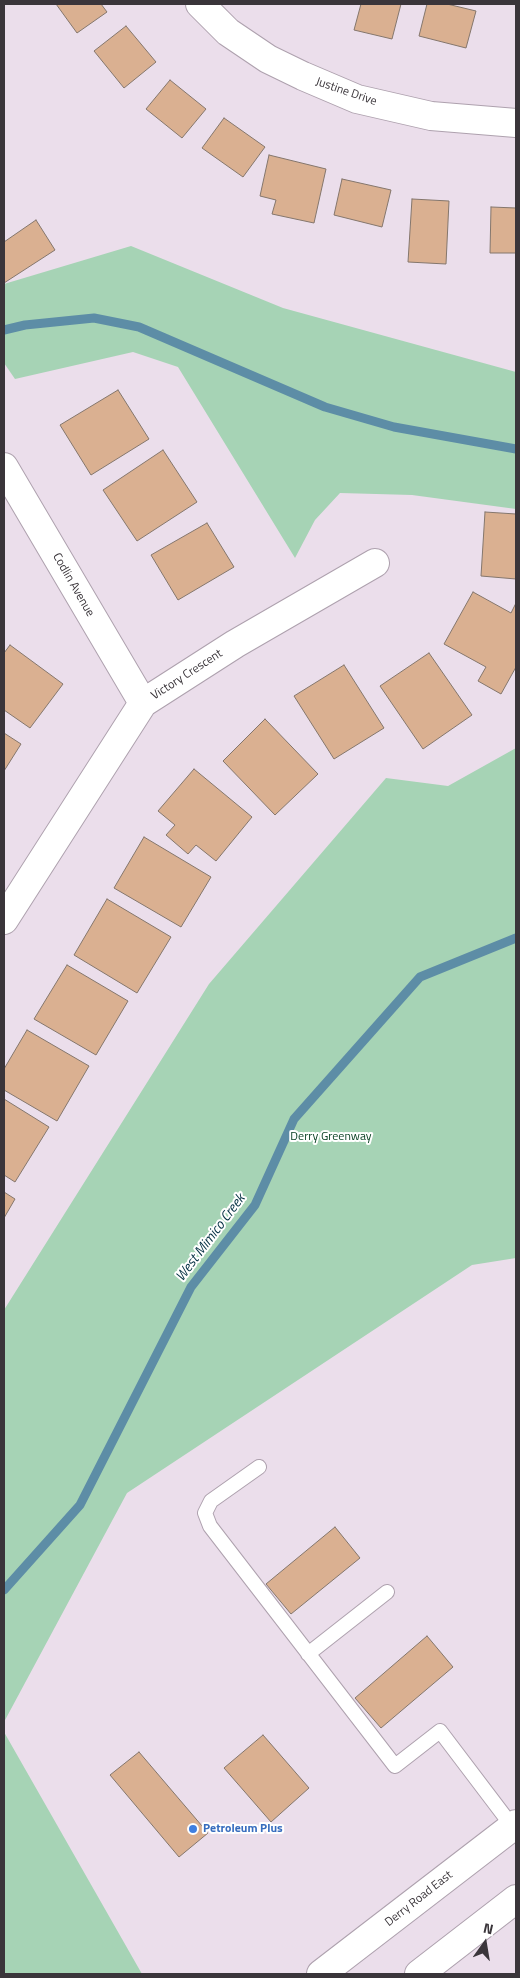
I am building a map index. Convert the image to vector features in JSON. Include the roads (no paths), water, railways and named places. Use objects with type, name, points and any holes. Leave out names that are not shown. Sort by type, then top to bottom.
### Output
[{"type":"street","name":"Justine Drive","points":[[200,4],[228,32],[268,59],[357,99],[430,116],[516,123]]},
{"type":"street","name":"Codlin Avenue","points":[[4,467],[143,704]]},
{"type":"street","name":"Victory Crescent","points":[[4,920],[143,704],[235,644],[376,563]]},
{"type":"street","name":"Derry Road East","points":[[321,1974],[515,1828]]},
{"type":"street","points":[[419,1974],[516,1900]]},
{"type":"lane","points":[[259,1466],[211,1501],[205,1513],[210,1526],[395,1766],[440,1731],[515,1828]]},
{"type":"lane","points":[[308,1654],[387,1592]]},
{"type":"waterway","points":[[4,330],[25,325],[94,318],[139,327],[325,407],[394,427],[516,449]]},
{"type":"waterway","name":"West Mimico Creek","points":[[4,1590],[80,1505],[191,1287],[255,1205],[294,1119],[420,977],[516,938]]},
{"type":"place","name":"Petroleum Plus","points":[[193,1829]]},
{"type":"park label","name":"Derry Greenway","points":[[331,1137]]}]
